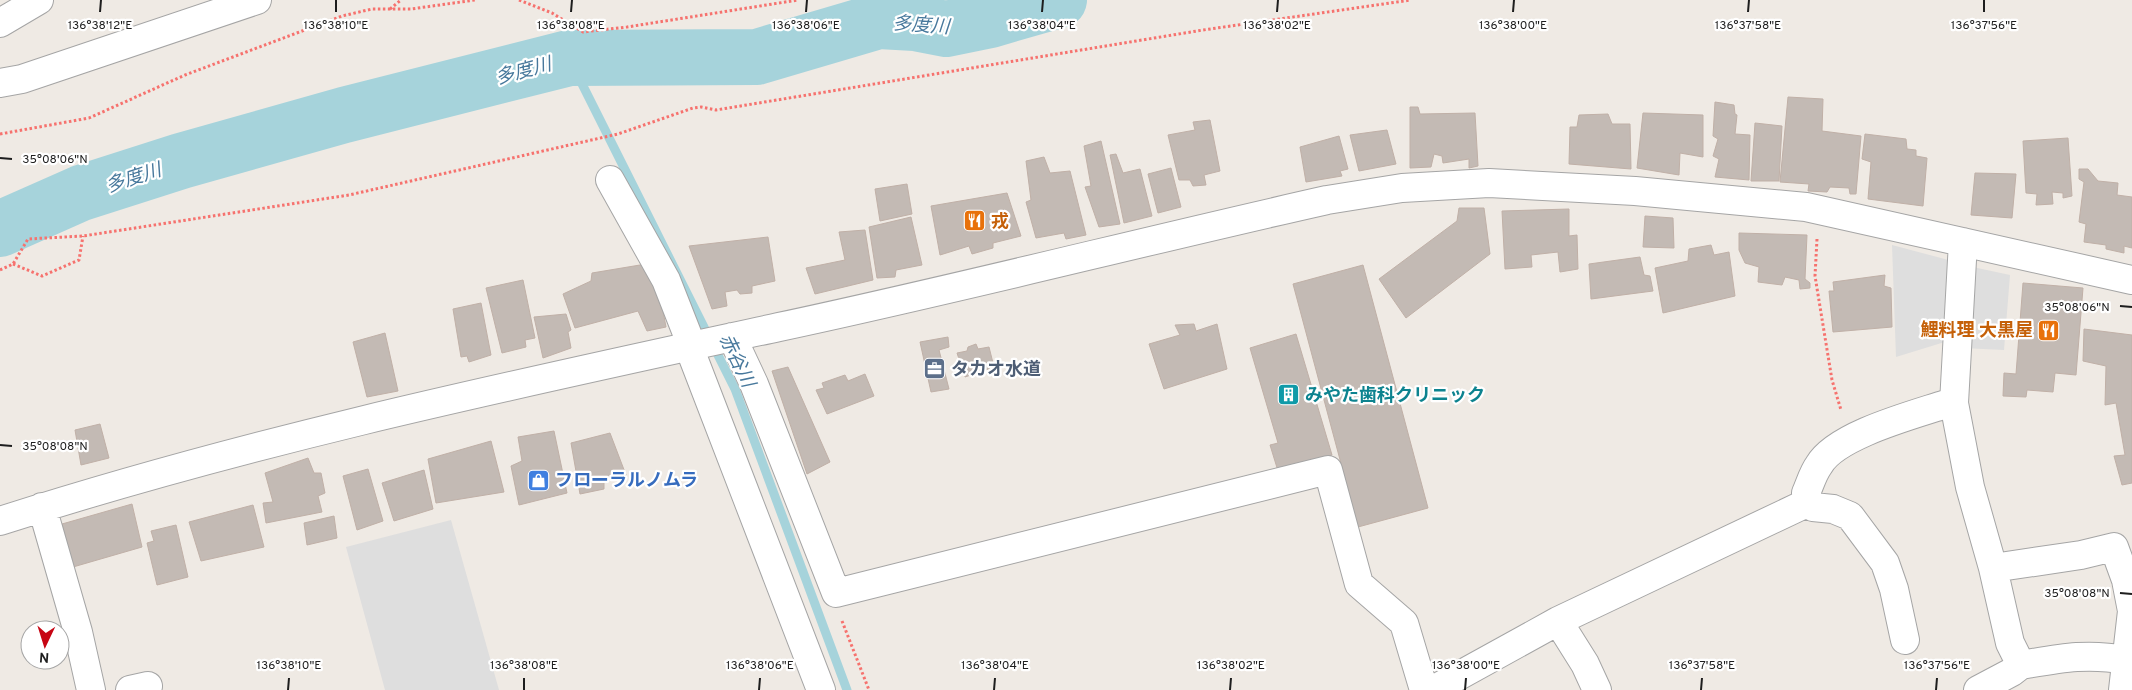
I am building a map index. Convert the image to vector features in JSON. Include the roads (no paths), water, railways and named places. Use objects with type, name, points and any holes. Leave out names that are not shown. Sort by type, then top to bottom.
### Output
[{"type":"street","points":[[0,23],[39,0]]},
{"type":"street","points":[[0,83],[22,79],[257,0]]},
{"type":"street","points":[[610,180],[666,280],[688,336],[689,347],[821,690]]},
{"type":"street","points":[[0,521],[152,475],[388,413],[689,347],[1308,204],[1402,188],[1489,183],[1527,184],[1635,190],[1806,207],[2132,280]]},
{"type":"street","points":[[1963,242],[1954,403],[1970,487],[1993,568],[2010,643],[2021,665]]},
{"type":"street","points":[[732,337],[754,384],[836,593],[1328,470],[1359,584],[1404,623],[1424,690]]},
{"type":"street","points":[[1905,640],[1894,589],[1885,564],[1850,516],[1833,509],[1813,507],[1806,494],[1819,464],[1838,445],[1946,404],[1954,403]]},
{"type":"street","points":[[1434,690],[1558,620],[1809,502]]},
{"type":"street","points":[[42,507],[78,632],[91,690]]},
{"type":"street","points":[[1993,568],[2081,555],[2123,546],[2126,580],[2132,611],[2123,690]]},
{"type":"street","points":[[1558,620],[1585,664],[1597,690]]},
{"type":"street","points":[[1978,690],[2012,672],[2021,665],[2078,655],[2101,655],[2127,660]]},
{"type":"waterway","name":"多度川","points":[[0,229],[81,193],[181,161],[344,115],[569,58],[757,57],[879,21],[915,23],[946,29],[990,20],[1059,0]]},
{"type":"waterway","name":"赤谷川","points":[[569,58],[735,389],[847,690]]},
{"type":"place","name":"戎","points":[[975,221]]},
{"type":"place","name":"鯉料理 大黒屋","points":[[2049,330]]},
{"type":"place","name":"タカオ水道","points":[[935,369]]},
{"type":"place","name":"みやた歯科クリニック","points":[[1289,395]]},
{"type":"place","name":"フローラルノムラ","points":[[539,480]]}]
